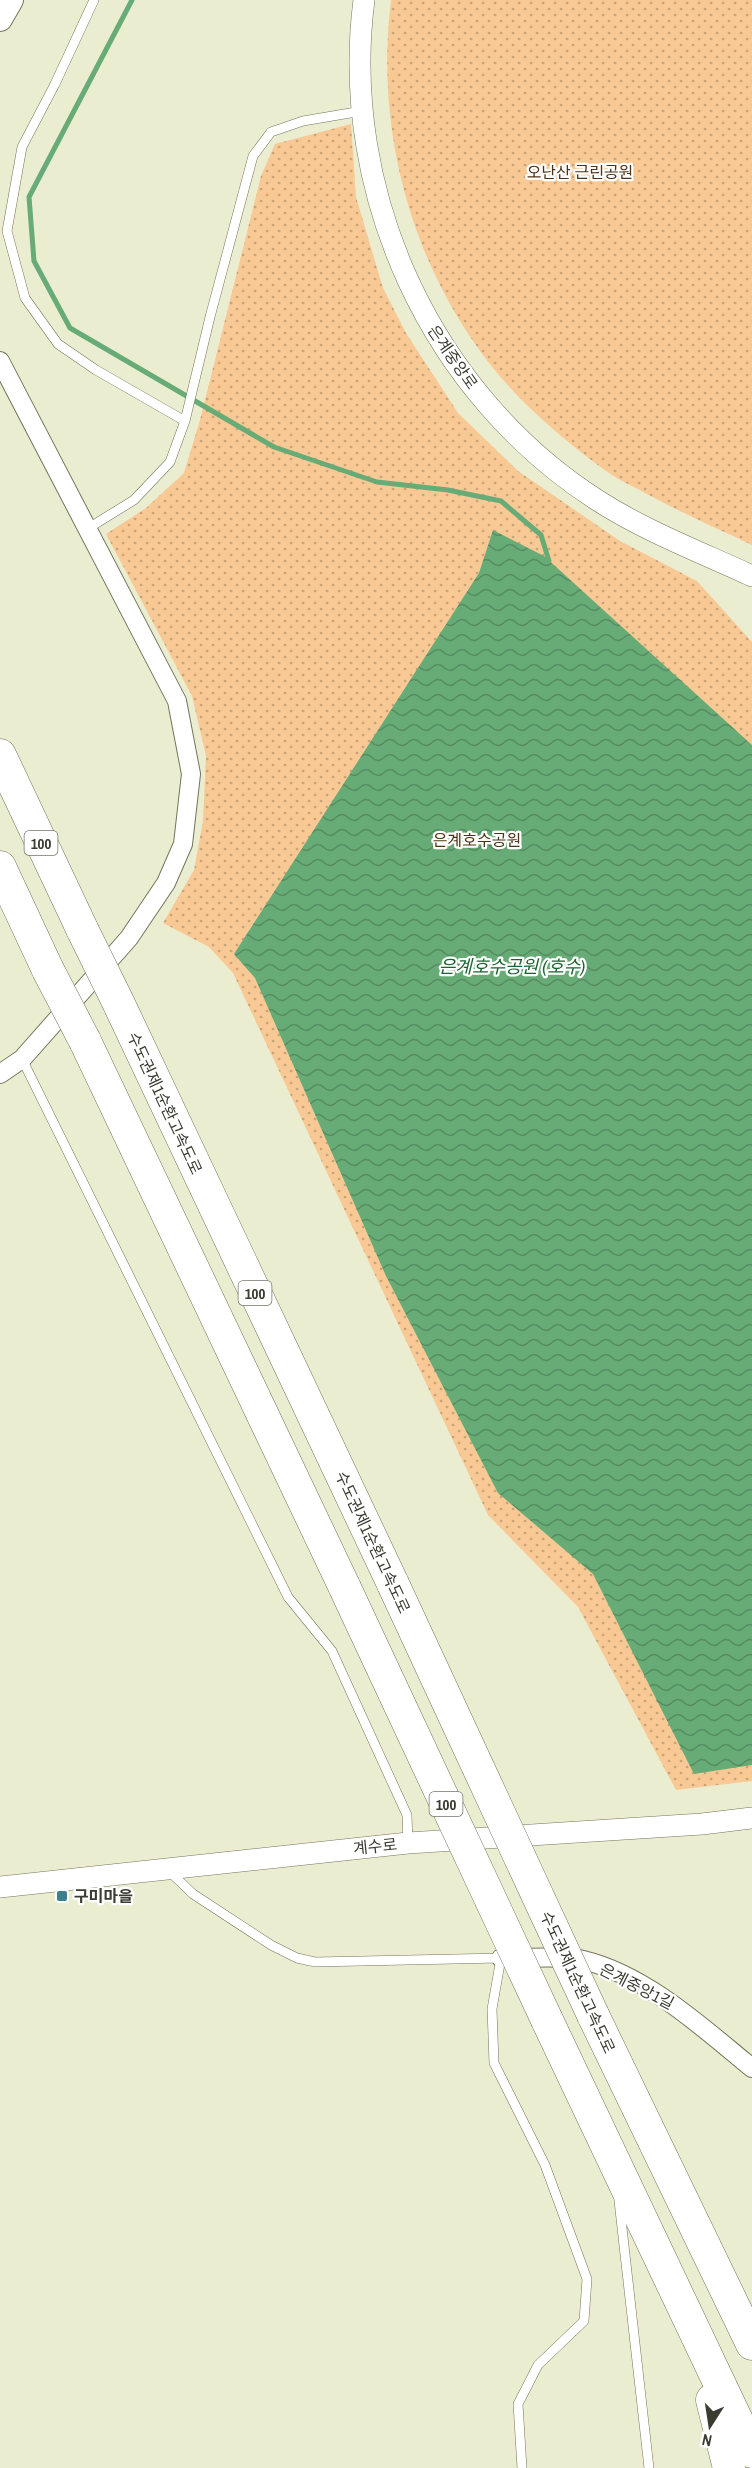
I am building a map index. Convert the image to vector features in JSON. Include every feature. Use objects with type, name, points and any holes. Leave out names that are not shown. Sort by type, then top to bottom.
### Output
[{"type":"highway","name":"수도권제1순환고속도로","points":[[0,755],[393,1584],[593,2015],[750,2336]]},
{"type":"highway","name":"100","points":[[0,867],[345,1588],[752,2452]]},
{"type":"highway","name":"100","points":[[697,2338],[729,2468]]},
{"type":"main road","points":[[0,19],[11,0]]},
{"type":"street","name":"은계중앙로","points":[[364,0],[360,39],[362,111],[376,195],[392,244],[417,303],[444,347],[496,413],[528,445],[597,500],[665,537],[752,576]]},
{"type":"street","points":[[0,361],[177,701],[191,774],[183,844],[166,884],[129,938],[22,1059],[0,1074]]},
{"type":"street","name":"계수로","points":[[0,1887],[408,1843],[702,1824],[752,1818]]},
{"type":"street","name":"은계중앙1길","points":[[501,1958],[581,1960],[613,1970],[679,2008],[752,2068]]},
{"type":"lane","points":[[94,0],[55,84],[22,147],[7,231],[25,298],[58,344],[96,370],[186,418]]},
{"type":"lane","points":[[87,529],[134,501],[170,462],[186,418],[210,317],[254,156],[271,132],[303,121],[362,111]]},
{"type":"lane","points":[[22,1059],[288,1597],[332,1651],[407,1815],[408,1843]]},
{"type":"lane","points":[[166,1868],[193,1894],[271,1945],[297,1958],[315,1962],[501,1958],[492,2009],[494,2063],[545,2165],[587,2279],[584,2321],[538,2365],[518,2404],[522,2468]]},
{"type":"lane","points":[[615,2163],[650,2468]]},
{"type":"green space","name":"오난산 근린공원","points":[[391,0],[752,0],[752,545],[610,474],[559,434],[515,393],[489,363],[461,323],[438,281],[419,237],[404,191],[394,144],[388,96],[387,48]]},
{"type":"green space","name":"은계호수공원 (호수)","points":[[351,124],[356,197],[383,288],[406,333],[458,413],[518,471],[620,541],[697,581],[752,642],[752,1781],[676,1790],[578,1607],[488,1515],[233,973],[209,947],[163,923],[194,870],[203,821],[206,756],[192,696],[106,534],[146,508],[184,473],[200,420],[261,176],[275,144]]},
{"type":"water","name":"은계호수공원 (호수)","points":[[493,530],[544,556],[752,745],[752,1765],[694,1774],[593,1574],[498,1493],[386,1276],[255,978],[234,954],[479,573]]},
{"type":"waterway","points":[[132,0],[29,197],[34,261],[70,328],[274,447],[377,482],[448,490],[501,501],[541,535],[549,561]]},
{"type":"place","name":"구미마을","points":[[62,1896]]},
{"type":"park label","name":"은계호수공원","points":[[477,840]]}]
